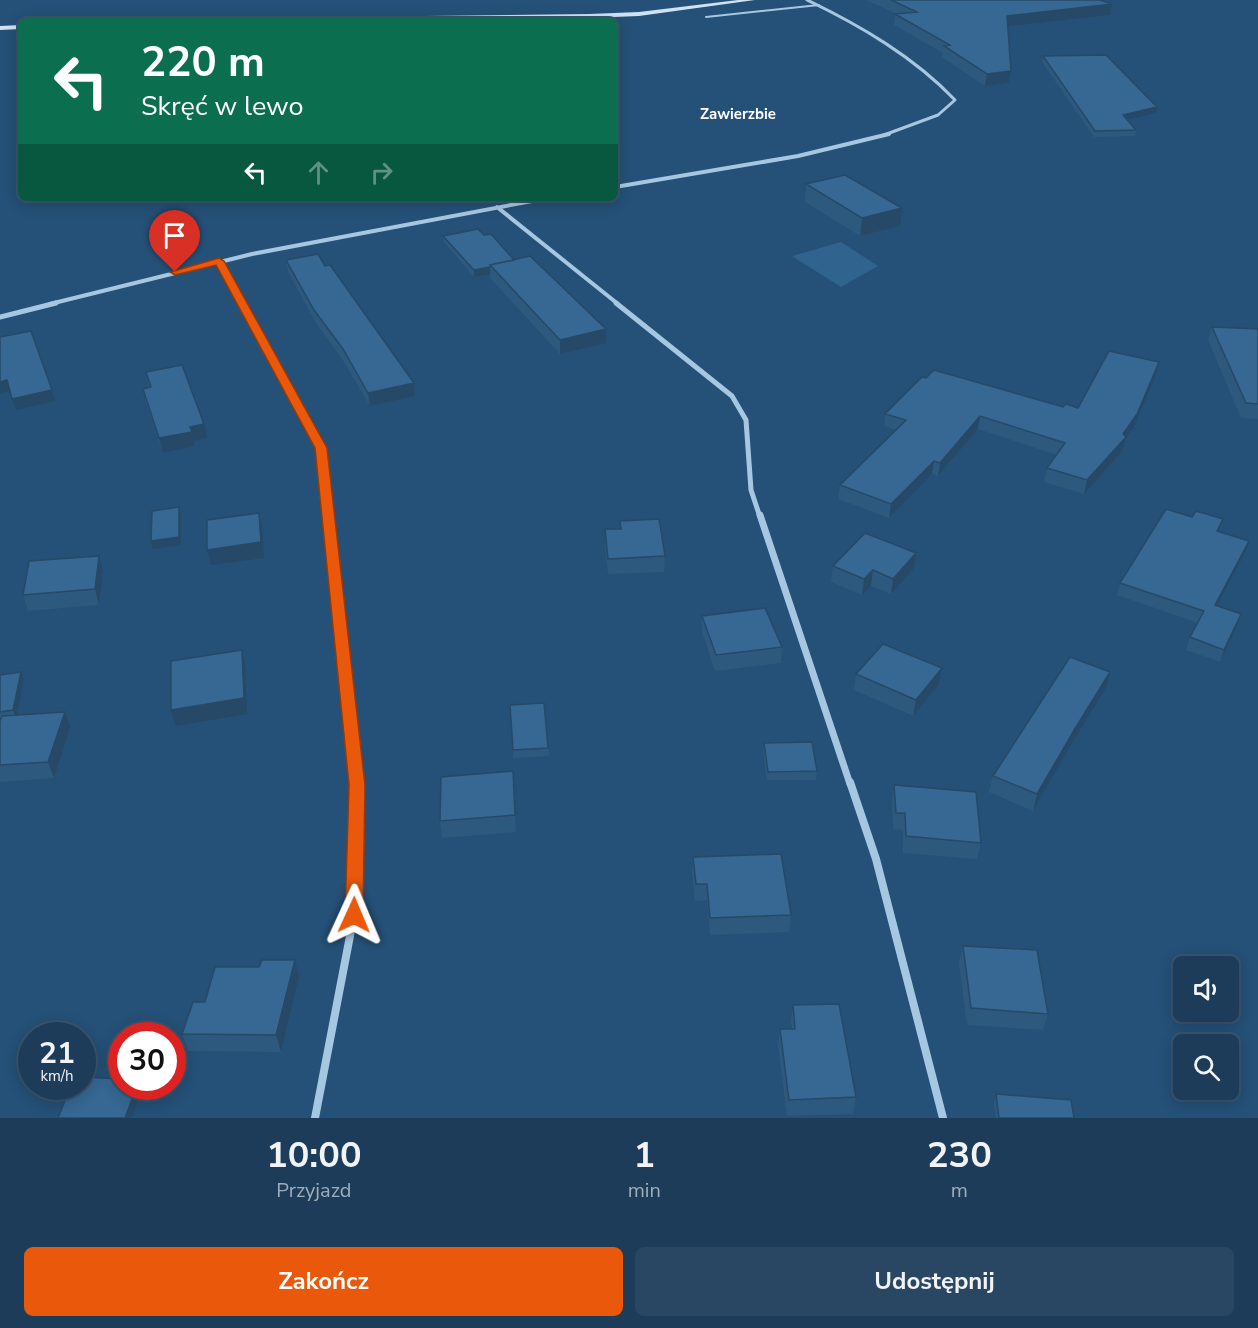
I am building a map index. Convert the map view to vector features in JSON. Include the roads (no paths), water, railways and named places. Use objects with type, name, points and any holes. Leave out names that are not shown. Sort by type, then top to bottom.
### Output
[{"type":"street","points":[[417,18],[639,14],[752,0]]},
{"type":"street","points":[[618,186],[866,141],[927,123],[946,112],[954,104],[955,100],[947,90],[912,64],[819,5],[807,0]]},
{"type":"street","points":[[0,28],[18,27]]},
{"type":"street","points":[[0,317],[219,261],[531,201]]},
{"type":"street","points":[[497,207],[732,396],[746,420],[751,490],[876,859],[943,1118]]},
{"type":"street","points":[[219,261],[321,448],[357,785],[354,915],[315,1118]]},
{"type":"lane","points":[[705,17],[819,5]]},
{"type":"district","name":"Zawierzbie","points":[[738,114]]}]
